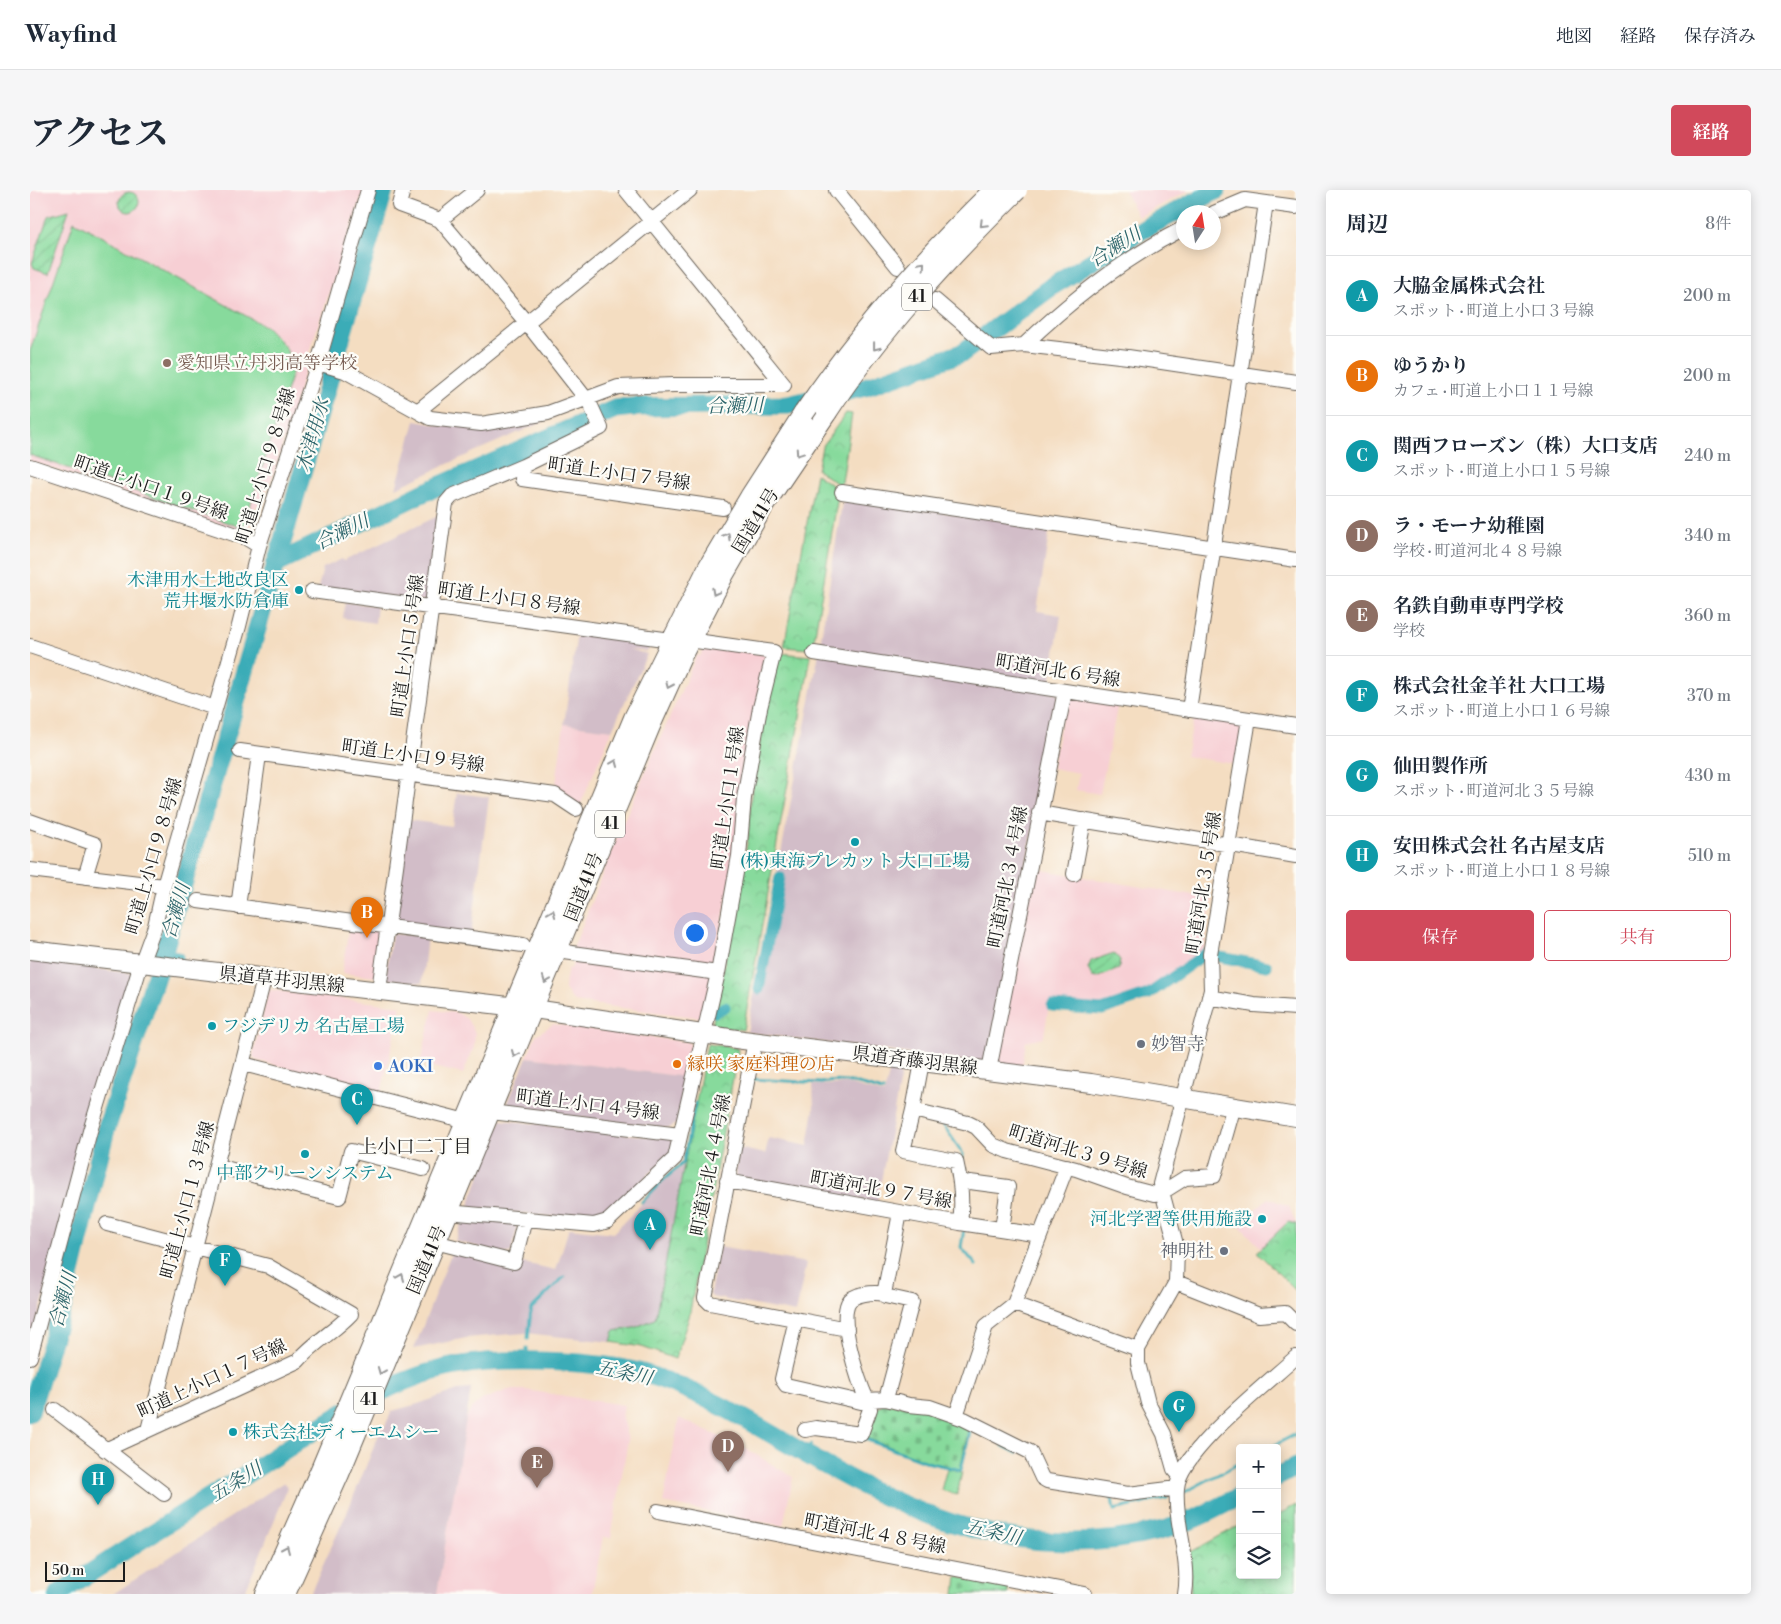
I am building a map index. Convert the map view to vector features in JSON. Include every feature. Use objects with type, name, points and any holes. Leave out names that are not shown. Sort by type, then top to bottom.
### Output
[{"type":"highway","name":"国道41号","points":[[391,1324],[435,1242],[491,1112],[650,726],[680,640],[709,566],[750,497],[816,395],[889,302],[946,237],[994,190]]},
{"type":"highway","name":"国道41号","points":[[285,1594],[330,1470],[391,1324],[466,1121],[634,718],[764,505],[833,403],[891,328],[958,248],[1017,190]]},
{"type":"highway","name":"国道41号","points":[[266,1594],[330,1470]]},
{"type":"main road","name":"県道草井羽黒線","points":[[30,950],[264,979],[379,990],[534,1009]]},
{"type":"main road","name":"県道斉藤羽黒線","points":[[534,1009],[754,1041],[989,1070],[1182,1097],[1296,1117]]},
{"type":"street","name":"町道上小口９８号線","points":[[30,1357],[90,1131],[141,964],[155,926],[164,886],[259,546],[319,364],[368,190]]},
{"type":"street","points":[[403,190],[399,205],[440,220],[477,190]]},
{"type":"street","points":[[319,364],[342,370],[419,410],[430,418],[481,424],[589,403],[618,387],[784,386],[626,190]]},
{"type":"street","points":[[419,410],[690,190]]},
{"type":"street","points":[[836,190],[898,267]]},
{"type":"street","points":[[1221,210],[1245,200],[1296,207]]},
{"type":"street","points":[[1189,710],[1266,203]]},
{"type":"street","name":"町道上小口５号線","points":[[379,990],[447,501],[452,496],[523,468],[601,428],[589,403],[526,322],[440,220]]},
{"type":"street","points":[[1024,345],[1063,307],[1122,266],[1176,233]]},
{"type":"street","points":[[935,300],[991,348],[1024,345],[1296,382]]},
{"type":"street","name":"町道上小口１９号線","points":[[30,466],[246,538],[259,546]]},
{"type":"street","points":[[523,468],[717,498],[720,507]]},
{"type":"street","points":[[842,492],[1296,560]]},
{"type":"street","name":"町道上小口８号線","points":[[312,592],[680,640]]},
{"type":"street","name":"町道上小口１号線","points":[[447,1212],[594,1225],[608,1221],[676,1158],[718,973],[739,856],[744,798],[760,708],[774,652],[680,640]]},
{"type":"street","points":[[30,646],[215,708]]},
{"type":"street","name":"町道河北６号線","points":[[814,653],[1296,726]]},
{"type":"street","name":"町道河北３４号線","points":[[989,1070],[1039,813],[1065,691]]},
{"type":"street","name":"町道河北３５号線","points":[[1138,1348],[1176,1282],[1177,1248],[1160,1184],[1211,990],[1210,954],[1249,719]]},
{"type":"street","name":"町道上小口９号線","points":[[258,762],[239,756],[408,779]]},
{"type":"street","points":[[238,907],[258,762],[408,779],[551,804],[574,812]]},
{"type":"street","points":[[1039,813],[1228,848],[1296,863]]},
{"type":"street","points":[[1074,874],[1084,820]]},
{"type":"street","points":[[30,821],[95,844],[85,877]]},
{"type":"street","points":[[1228,848],[1296,856]]},
{"type":"street","points":[[30,870],[164,886]]},
{"type":"street","points":[[198,901],[523,945]]},
{"type":"street","points":[[558,951],[718,973]]},
{"type":"street","name":"町道上小口１３号線","points":[[148,1430],[264,979]]},
{"type":"street","points":[[1209,997],[1254,1005],[1296,1008]]},
{"type":"street","name":"町道河北４４号線","points":[[754,1041],[705,1296],[710,1303],[796,1320]]},
{"type":"street","points":[[913,1110],[922,1062]]},
{"type":"street","points":[[243,1064],[466,1121]]},
{"type":"street","name":"町道河北３９号線","points":[[913,1110],[968,1123],[993,1144],[1007,1151],[1067,1166],[1127,1187],[1154,1194],[1161,1193],[1186,1178],[1214,1176],[1234,1106]]},
{"type":"street","name":"町道河北９７号線","points":[[726,1181],[960,1224],[962,1206],[961,1184],[956,1161],[903,1151],[913,1110]]},
{"type":"street","name":"町道上小口４号線","points":[[491,1112],[680,1135]]},
{"type":"street","points":[[217,1166],[339,1197],[350,1151],[423,1170]]},
{"type":"street","points":[[956,1416],[986,1326],[1014,1304],[1067,1166]]},
{"type":"street","points":[[961,1184],[970,1182],[1008,1187],[1002,1230]]},
{"type":"street","points":[[884,1294],[900,1213]]},
{"type":"street","points":[[435,1242],[514,1262],[525,1219]]},
{"type":"street","points":[[107,1224],[196,1247]]},
{"type":"street","points":[[960,1224],[1040,1235]]},
{"type":"street","name":"町道上小口１７号線","points":[[105,1450],[298,1361],[314,1342],[341,1325],[351,1314],[268,1266],[196,1247]]},
{"type":"street","points":[[1176,1282],[1258,1315],[1285,1314],[1296,1324]]},
{"type":"street","points":[[805,1430],[816,1428],[861,1434],[870,1409],[860,1385],[845,1321],[849,1302],[854,1297],[877,1292],[885,1296],[912,1302],[886,1399]]},
{"type":"street","points":[[1014,1304],[1138,1348],[1138,1363],[1148,1403],[1164,1434],[1178,1482],[1186,1594]]},
{"type":"street","points":[[847,1329],[796,1320],[782,1379],[786,1385],[861,1402],[886,1399],[909,1405],[930,1406],[956,1416],[1030,1452],[1042,1478],[1047,1482],[1128,1494],[1178,1482],[1194,1452],[1296,1357]]},
{"type":"street","points":[[55,1410],[164,1494]]},
{"type":"street","name":"町道河北４８号線","points":[[658,1511],[1085,1594]]},
{"type":"shaded area","name":"愛知県立丹羽高等学校","points":[[30,190],[364,190],[304,367],[305,370],[274,472],[262,502],[256,506],[247,534],[30,461]]},
{"type":"shaded area","points":[[1124,190],[1190,190],[1138,217]]},
{"type":"shaded area","points":[[556,416],[396,488],[415,421],[444,426]]},
{"type":"shaded area","points":[[847,499],[1050,527],[1037,611],[1061,615],[1049,691],[1059,694],[987,1064],[747,1032],[818,658],[842,503]]},
{"type":"shaded area","points":[[438,516],[427,601],[318,588],[323,568],[342,559],[344,561]]},
{"type":"shaded area","points":[[345,602],[377,606],[375,623],[343,618]]},
{"type":"shaded area","points":[[577,633],[652,643],[647,652],[627,649],[647,654],[612,730],[564,724]]},
{"type":"shaded area","points":[[706,647],[766,654],[739,837],[704,1018],[574,1002],[564,988],[568,968],[571,969],[577,951],[573,949],[618,834],[697,655],[700,656]]},
{"type":"shaded area","points":[[1066,698],[1118,703],[1100,794],[1076,790],[1079,773],[1052,768]]},
{"type":"shaded area","points":[[1195,714],[1245,725],[1239,765],[1186,756]]},
{"type":"shaded area","points":[[564,724],[612,730],[579,808],[555,792]]},
{"type":"shaded area","points":[[457,793],[489,797],[471,935],[394,922],[407,820],[452,826]]},
{"type":"shaded area","points":[[1031,868],[1212,899],[1203,953],[1147,994],[1102,1010],[1049,1005],[1044,1036],[1026,1042],[1022,1067],[993,1064]]},
{"type":"shaded area","points":[[349,926],[382,930],[376,977],[342,973]]},
{"type":"shaded area","points":[[392,934],[427,936],[422,983],[385,979]]},
{"type":"shaded area","points":[[30,960],[135,974],[30,1346]]},
{"type":"shaded area","points":[[271,990],[401,1006],[381,1093],[256,1060],[253,1056],[268,992]]},
{"type":"shaded area","points":[[433,1010],[458,1013],[467,1019],[475,1033],[474,1047],[463,1074],[420,1064]]},
{"type":"shaded area","points":[[553,1024],[688,1042],[692,1047],[686,1077],[527,1057],[536,1035]]},
{"type":"shaded area","points":[[527,1057],[686,1077],[677,1123],[669,1128],[509,1109],[507,1105]]},
{"type":"shaded area","points":[[891,1067],[902,1068],[877,1203],[735,1177],[738,1148],[765,1154],[769,1138],[808,1146],[814,1109],[813,1085],[847,1084],[884,1094]]},
{"type":"shaded area","points":[[501,1120],[670,1139],[673,1143],[671,1153],[611,1210],[588,1220],[472,1208],[469,1205]]},
{"type":"shaded area","points":[[687,1163],[655,1319],[634,1328],[614,1331],[611,1342],[525,1333],[466,1338],[414,1349],[452,1251],[517,1268],[519,1262],[556,1270],[569,1228],[613,1233],[663,1182]]},
{"type":"shaded area","points":[[1268,1198],[1289,1206],[1296,1224],[1288,1223],[1261,1248],[1239,1225]]},
{"type":"shaded area","points":[[467,1218],[513,1223],[517,1228],[511,1252],[505,1254],[455,1241],[463,1220]]},
{"type":"shaded area","points":[[719,1247],[806,1263],[796,1313],[712,1297],[710,1294]]},
{"type":"shaded area","points":[[471,1389],[437,1594],[310,1594],[348,1510],[382,1427],[384,1428],[392,1411],[458,1390]]},
{"type":"shaded area","points":[[508,1390],[526,1390],[624,1405],[622,1418],[628,1440],[611,1538],[603,1537],[592,1594],[437,1594],[466,1418],[472,1408],[482,1400]]},
{"type":"shaded area","points":[[679,1418],[748,1450],[793,1477],[783,1526],[663,1503]]},
{"type":"shaded area","points":[[284,1482],[288,1487],[244,1594],[113,1594]]},
{"type":"green space","points":[[125,192],[133,192],[139,198],[139,206],[133,212],[125,212],[119,206],[119,198]]},
{"type":"green space","points":[[69,210],[48,273],[34,268],[32,263],[48,216]]},
{"type":"green space","name":"愛知県立丹羽高等学校","points":[[74,221],[268,328],[286,348],[293,370],[243,528],[30,455],[30,351]]},
{"type":"green space","points":[[846,413],[852,414],[842,482],[838,484],[817,470],[822,447]]},
{"type":"green space","points":[[816,474],[839,490],[813,646],[809,649],[784,647]]},
{"type":"green space","points":[[779,653],[811,656],[743,1030],[712,1026],[741,881],[748,838],[751,796],[765,711]]},
{"type":"green space","points":[[1114,953],[1120,960],[1119,969],[1097,978],[1092,977],[1088,968],[1091,961]]},
{"type":"green space","points":[[707,1044],[737,1048],[738,1051],[689,1317],[675,1359],[642,1347],[611,1342],[614,1331],[634,1328],[655,1319]]},
{"type":"green space","points":[[1288,1222],[1296,1224],[1296,1291],[1257,1252]]},
{"type":"green space","points":[[883,1403],[927,1409],[969,1426],[960,1469],[930,1462],[864,1437],[874,1411]]},
{"type":"green space","points":[[947,1468],[962,1472],[957,1495],[941,1490]]},
{"type":"green space","points":[[1296,1505],[1296,1594],[1191,1594],[1189,1553],[1236,1527],[1236,1579],[1281,1579],[1281,1513]]},
{"type":"green space","points":[[957,1577],[1008,1586],[1008,1594],[955,1594]]},
{"type":"waterway","name":"合瀬川","points":[[30,1412],[64,1302],[105,1133],[163,954],[384,190]]},
{"type":"waterway","name":"合瀬川","points":[[275,564],[423,493],[615,409],[633,407],[788,405],[865,387],[962,353],[1051,287],[1144,229],[1217,190]]},
{"type":"waterway","points":[[222,750],[235,754]]},
{"type":"waterway","points":[[759,989],[780,877]]},
{"type":"waterway","name":"合瀬川","points":[[148,953],[178,957]]},
{"type":"waterway","points":[[1052,1006],[1102,1010],[1149,994],[1205,954]]},
{"type":"waterway","points":[[1215,956],[1267,966]]},
{"type":"waterway","points":[[715,1012],[725,1007]]},
{"type":"waterway","points":[[752,1079],[821,1083],[837,1081],[883,1091]]},
{"type":"waterway","points":[[642,1202],[683,1163],[695,1103]]},
{"type":"waterway","points":[[942,1123],[963,1154],[962,1163]]},
{"type":"waterway","points":[[964,1229],[961,1247],[976,1265]]},
{"type":"waterway","points":[[528,1339],[531,1309],[564,1277]]},
{"type":"waterway","points":[[527,1348],[527,1362]]},
{"type":"waterway","name":"五条川","points":[[58,1594],[161,1527],[357,1405],[405,1381],[430,1372],[476,1363],[526,1361],[580,1363],[649,1375],[719,1405],[828,1467],[907,1507],[948,1522],[989,1533],[1031,1540],[1074,1542],[1118,1539],[1183,1524],[1236,1498]]},
{"type":"waterway","points":[[862,1438],[930,1463],[961,1470],[971,1428]]},
{"type":"waterway","points":[[1277,1444],[1296,1434]]},
{"type":"waterway","points":[[804,1453],[811,1444]]},
{"type":"waterway","points":[[1003,1446],[1017,1453]]},
{"type":"waterway","points":[[1183,1493],[1236,1465]]},
{"type":"waterway","name":"五条川","points":[[1281,1475],[1296,1467]]},
{"type":"waterway","points":[[1110,1497],[1112,1498],[1114,1510],[1167,1498]]},
{"type":"place","name":"愛知県立丹羽高等学校","points":[[167,363]]},
{"type":"place","name":"木津用水土地改良区 荒井堰水防倉庫","points":[[299,590]]},
{"type":"place","name":"(株)東海プレカット 大口工場","points":[[855,842]]},
{"type":"place","name":"ゆうかり","points":[[367,938]]},
{"type":"place","name":"フジデリカ 名古屋工場","points":[[212,1026]]},
{"type":"place","name":"妙智寺","points":[[1141,1044]]},
{"type":"place","name":"縁咲 家庭料理の店","points":[[677,1064]]},
{"type":"place","name":"AOKI","points":[[378,1066]]},
{"type":"place","name":"関西フローズン（株）大口支店","points":[[357,1125]]},
{"type":"place","name":"中部クリーンシステム","points":[[305,1154]]},
{"type":"place","name":"河北学習等供用施設","points":[[1262,1219]]},
{"type":"place","name":"大脇金属株式会社","points":[[650,1250]]},
{"type":"place","name":"神明社","points":[[1224,1251]]},
{"type":"place","name":"株式会社金羊社 大口工場","points":[[225,1286]]},
{"type":"place","name":"株式会社ディーエムシー","points":[[233,1432]]},
{"type":"place","name":"仙田製作所","points":[[1179,1432]]},
{"type":"place","name":"ラ・モーナ幼稚園","points":[[728,1472]]},
{"type":"place","name":"名鉄自動車専門学校","points":[[537,1488]]},
{"type":"place","name":"安田株式会社 名古屋支店","points":[[98,1505]]},
{"type":"district","name":"上小口二丁目","points":[[415,1147]]},
{"type":"water label","name":"木津用水","points":[[313,435]]}]
